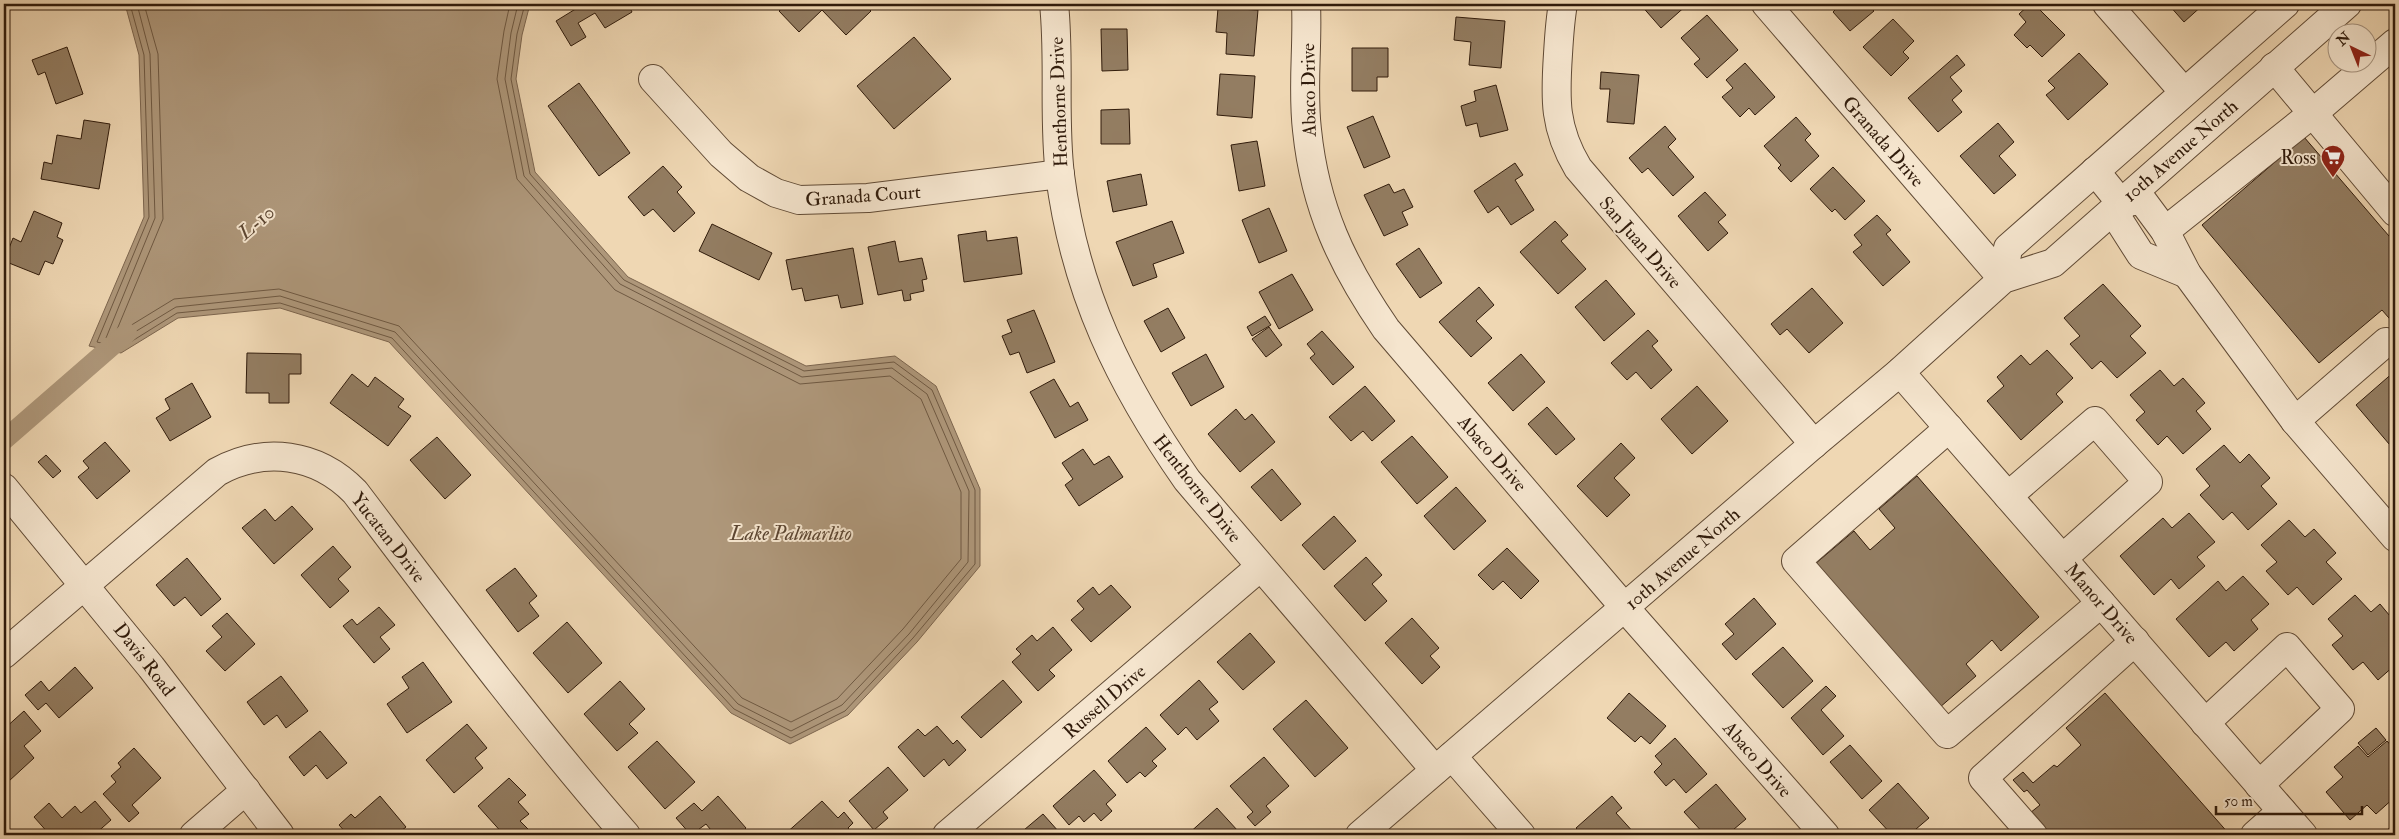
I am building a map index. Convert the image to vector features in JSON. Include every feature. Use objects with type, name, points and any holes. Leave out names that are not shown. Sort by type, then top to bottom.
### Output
[{"type":"street","name":"Henthorne Drive","points":[[1054,4],[1056,30],[1055,114],[1060,174],[1068,220],[1083,279],[1100,330],[1122,378],[1152,431],[1187,480],[1260,567],[1444,763],[1522,835]]},
{"type":"street","name":"Abaco Drive","points":[[1306,4],[1306,128],[1314,175],[1322,205],[1338,249],[1359,290],[1386,329],[1625,608],[1826,835]]},
{"type":"street","name":"San Juan Drive","points":[[1563,4],[1555,97],[1559,127],[1578,168],[1814,444]]},
{"type":"street","name":"Granada Drive","points":[[1766,4],[2003,279]]},
{"type":"street","points":[[2107,4],[2184,92]]},
{"type":"street","points":[[2003,279],[2008,248],[2285,4]]},
{"type":"street","name":"10th Avenue North","points":[[1360,835],[1900,372],[2003,279],[2053,263],[2347,4]]},
{"type":"street","points":[[2165,231],[2312,114],[2395,44]]},
{"type":"street","points":[[2274,67],[2395,212]]},
{"type":"street","name":"Granada Court","points":[[653,79],[721,154],[749,178],[776,193],[799,200],[868,198],[1060,174]]},
{"type":"street","points":[[2095,171],[2121,202],[2118,219],[2141,255],[2187,274]]},
{"type":"street","points":[[2121,202],[2142,200],[2165,231],[2187,274],[2295,421],[2395,537]]},
{"type":"street","points":[[2295,421],[2386,342]]},
{"type":"street","name":"Manor Drive","points":[[1900,372],[2303,835]]},
{"type":"street","points":[[2008,496],[2095,420],[2148,482],[2063,558]]},
{"type":"street","points":[[1949,428],[1796,561],[1947,734],[2101,603]]},
{"type":"street","name":"Yucatan Drive","points":[[4,654],[204,481],[229,466],[255,457],[283,456],[310,461],[340,478],[355,492],[497,679],[565,764],[626,835]]},
{"type":"street","name":"Davis Road","points":[[4,488],[85,584],[280,835]]},
{"type":"street","name":"Russell Drive","points":[[947,835],[1260,567]]},
{"type":"street","points":[[2033,835],[1984,778],[2135,641]]},
{"type":"street","points":[[2205,722],[2287,647],[2340,709],[2259,785]]},
{"type":"street","points":[[194,835],[246,790]]},
{"type":"street","points":[[2255,835],[2282,812]]},
{"type":"water","name":"Lake Palmarlito","points":[[125,4],[530,4],[522,35],[516,79],[535,172],[628,277],[806,366],[895,356],[936,386],[980,489],[980,566],[917,642],[848,715],[790,744],[731,713],[389,342],[280,308],[178,318],[121,353],[89,346],[144,217],[139,55]]},
{"type":"building","points":[[581,4],[628,4],[632,12],[605,28],[595,13],[578,23],[586,37],[571,46],[556,21]]},
{"type":"building","points":[[787,4],[864,4],[871,11],[846,35],[822,10],[799,32],[779,11]]},
{"type":"building","points":[[1640,4],[1688,4],[1661,28]]},
{"type":"building","points":[[1838,4],[1867,4],[1874,11],[1850,31],[1833,12],[1840,5]]},
{"type":"building","points":[[2030,4],[2034,4],[2065,35],[2042,57],[2030,45],[2027,48],[2014,35],[2026,22],[2019,14]]},
{"type":"building","points":[[2168,4],[2204,4],[2184,22]]},
{"type":"building","points":[[1218,8],[1258,10],[1254,56],[1226,54],[1227,33],[1216,32]]},
{"type":"building","points":[[1707,15],[1738,50],[1707,78],[1694,64],[1700,59],[1681,38]]},
{"type":"building","points":[[1456,17],[1505,21],[1501,68],[1469,65],[1471,42],[1454,40]]},
{"type":"building","points":[[1893,19],[1914,41],[1903,52],[1909,58],[1891,76],[1863,47]]},
{"type":"building","points":[[1101,29],[1127,29],[1128,70],[1102,71]]},
{"type":"building","points":[[914,37],[951,79],[894,129],[857,86]]},
{"type":"building","points":[[67,47],[83,94],[56,104],[45,72],[38,75],[32,60]]},
{"type":"building","points":[[1352,48],[1388,48],[1388,77],[1377,77],[1377,91],[1352,91]]},
{"type":"building","points":[[2079,53],[2108,84],[2068,120],[2046,95],[2055,88],[2048,81]]},
{"type":"building","points":[[1957,55],[1965,65],[1950,77],[1962,91],[1952,100],[1962,112],[1938,132],[1908,98]]},
{"type":"building","points":[[1745,63],[1775,97],[1755,115],[1749,108],[1740,117],[1722,97],[1733,88],[1726,80]]},
{"type":"building","points":[[1601,72],[1639,75],[1634,124],[1607,122],[1610,89],[1600,89]]},
{"type":"building","points":[[1220,74],[1255,76],[1252,118],[1217,115]]},
{"type":"building","points":[[579,83],[630,153],[599,176],[548,106]]},
{"type":"building","points":[[1496,85],[1508,130],[1480,137],[1477,123],[1466,126],[1461,106],[1476,101],[1474,91]]},
{"type":"building","points":[[1129,109],[1130,144],[1101,144],[1101,110]]},
{"type":"building","points":[[1373,116],[1390,157],[1364,168],[1347,127]]},
{"type":"building","points":[[1796,117],[1811,134],[1805,140],[1819,156],[1791,182],[1778,168],[1781,165],[1764,146]]},
{"type":"building","points":[[84,120],[110,124],[99,189],[41,179],[44,162],[52,164],[57,135],[81,139]]},
{"type":"building","points":[[1998,123],[2014,142],[1999,156],[2016,175],[1994,194],[1960,156]]},
{"type":"building","points":[[1665,126],[1676,139],[1668,147],[1694,177],[1673,196],[1648,168],[1642,173],[1629,158]]},
{"type":"building","points":[[2304,137],[2395,243],[2395,325],[2382,310],[2319,363],[2202,225]]},
{"type":"building","points":[[1257,141],[1265,186],[1239,191],[1231,145]]},
{"type":"building","points":[[1515,163],[1523,175],[1515,180],[1534,210],[1511,225],[1498,206],[1488,213],[1474,191]]},
{"type":"building","points":[[663,166],[682,187],[677,192],[695,213],[674,232],[653,209],[644,216],[628,197]]},
{"type":"building","points":[[1833,167],[1865,201],[1845,220],[1835,209],[1832,212],[1810,189]]},
{"type":"building","points":[[1141,174],[1147,205],[1113,212],[1107,181]]},
{"type":"building","points":[[1389,184],[1394,193],[1404,189],[1413,207],[1402,212],[1408,225],[1384,236],[1364,195]]},
{"type":"building","points":[[1705,192],[1726,215],[1718,222],[1728,233],[1708,251],[1678,216]]},
{"type":"building","points":[[1269,208],[1287,251],[1259,263],[1242,220]]},
{"type":"building","points":[[34,211],[62,223],[57,237],[63,240],[53,264],[45,261],[39,275],[4,261],[13,238],[21,242]]},
{"type":"building","points":[[1877,215],[1891,230],[1886,234],[1910,262],[1883,286],[1853,252],[1862,245],[1854,235]]},
{"type":"building","points":[[1172,221],[1184,253],[1153,264],[1157,277],[1133,286],[1116,242]]},
{"type":"building","points":[[1555,221],[1568,235],[1561,241],[1586,269],[1558,294],[1520,252]]},
{"type":"building","points":[[712,224],[772,253],[759,280],[699,251]]},
{"type":"building","points":[[986,231],[987,241],[1017,237],[1022,274],[964,282],[958,235]]},
{"type":"building","points":[[895,241],[899,262],[922,258],[927,279],[922,280],[924,291],[910,294],[911,300],[904,301],[902,290],[878,295],[868,247]]},
{"type":"building","points":[[853,248],[863,304],[841,308],[838,295],[805,301],[802,288],[792,290],[786,260]]},
{"type":"building","points":[[1419,248],[1442,283],[1420,298],[1396,264]]},
{"type":"building","points":[[1292,274],[1313,310],[1279,329],[1259,292]]},
{"type":"building","points":[[1606,280],[1635,314],[1604,341],[1575,307]]},
{"type":"building","points":[[2103,284],[2141,326],[2130,336],[2146,353],[2117,378],[2101,361],[2092,369],[2070,344],[2080,336],[2064,318]]},
{"type":"building","points":[[1479,287],[1494,305],[1476,321],[1492,338],[1471,357],[1439,322]]},
{"type":"building","points":[[1812,288],[1843,323],[1809,353],[1787,329],[1780,335],[1771,324]]},
{"type":"building","points":[[1168,308],[1185,338],[1161,352],[1144,321]]},
{"type":"building","points":[[1034,310],[1055,362],[1027,373],[1019,352],[1010,355],[1002,336],[1012,332],[1007,320]]},
{"type":"building","points":[[1265,316],[1271,325],[1252,336],[1247,327]]},
{"type":"building","points":[[1269,327],[1282,345],[1266,357],[1252,339]]},
{"type":"building","points":[[1648,330],[1658,341],[1652,346],[1672,370],[1651,389],[1636,372],[1627,380],[1611,363]]},
{"type":"building","points":[[1322,331],[1354,367],[1333,385],[1310,358],[1315,354],[1307,344]]},
{"type":"building","points":[[2047,350],[2073,378],[2056,394],[2063,402],[2021,440],[1987,401],[2004,386],[1997,377],[2021,355],[2030,365]]},
{"type":"building","points":[[247,353],[301,354],[301,374],[289,374],[289,403],[269,403],[269,393],[246,393]]},
{"type":"building","points":[[1206,354],[1224,387],[1191,406],[1172,373]]},
{"type":"building","points":[[1521,354],[1545,382],[1513,411],[1488,383]]},
{"type":"building","points":[[2160,370],[2174,386],[2183,378],[2205,403],[2196,411],[2211,429],[2183,454],[2167,436],[2158,445],[2136,420],[2145,412],[2130,395]]},
{"type":"building","points":[[2395,371],[2395,451],[2356,405]]},
{"type":"building","points":[[352,374],[368,387],[375,377],[404,399],[398,407],[411,416],[388,446],[330,403]]},
{"type":"building","points":[[1054,379],[1070,407],[1078,402],[1088,420],[1055,438],[1030,392]]},
{"type":"building","points":[[192,383],[211,417],[170,441],[156,418],[170,409],[165,399]]},
{"type":"building","points":[[1365,386],[1395,421],[1372,441],[1363,431],[1351,441],[1329,417]]},
{"type":"building","points":[[1697,386],[1728,421],[1692,454],[1661,419]]},
{"type":"building","points":[[1547,407],[1575,439],[1556,455],[1528,424]]},
{"type":"building","points":[[1236,409],[1245,420],[1252,414],[1275,442],[1240,472],[1208,434]]},
{"type":"building","points":[[1412,436],[1448,477],[1417,504],[1381,462]]},
{"type":"building","points":[[437,437],[471,475],[445,499],[410,460]]},
{"type":"building","points":[[105,442],[130,471],[97,499],[78,477],[89,468],[83,461]]},
{"type":"building","points":[[1621,443],[1635,458],[1614,478],[1630,495],[1607,517],[1577,486]]},
{"type":"building","points":[[2224,445],[2240,463],[2249,454],[2270,478],[2261,486],[2277,504],[2248,530],[2232,512],[2223,520],[2200,495],[2210,486],[2196,469]]},
{"type":"building","points":[[1083,449],[1094,465],[1109,456],[1123,477],[1079,506],[1065,485],[1073,479],[1062,463]]},
{"type":"building","points":[[46,455],[61,471],[53,478],[38,462]]},
{"type":"building","points":[[1272,469],[1301,504],[1281,521],[1251,487]]},
{"type":"building","points":[[1917,476],[2039,617],[2001,651],[1992,640],[1966,664],[1976,676],[1939,708],[1815,564],[1854,531],[1870,550],[1895,528],[1879,509]]},
{"type":"building","points":[[1456,487],[1486,521],[1454,550],[1424,516]]},
{"type":"building","points":[[292,506],[313,529],[274,564],[242,528],[265,509],[275,521]]},
{"type":"building","points":[[2189,513],[2215,542],[2197,557],[2205,566],[2179,589],[2171,579],[2154,595],[2120,556],[2163,518],[2172,528]]},
{"type":"building","points":[[1334,516],[1356,541],[1324,570],[1302,545]]},
{"type":"building","points":[[2289,520],[2305,537],[2314,529],[2336,553],[2326,562],[2342,579],[2313,605],[2297,587],[2288,595],[2266,571],[2277,562],[2261,545]]},
{"type":"building","points":[[333,546],[351,567],[338,579],[349,591],[330,608],[301,575]]},
{"type":"building","points":[[1507,548],[1539,581],[1521,599],[1503,581],[1493,590],[1478,575]]},
{"type":"building","points":[[1366,557],[1382,575],[1372,584],[1387,601],[1365,621],[1334,586]]},
{"type":"building","points":[[187,558],[221,599],[201,616],[185,597],[174,606],[156,585]]},
{"type":"building","points":[[515,568],[537,596],[529,603],[539,616],[518,632],[486,590]]},
{"type":"building","points":[[2243,576],[2269,604],[2251,620],[2258,629],[2234,651],[2226,642],[2209,657],[2176,619],[2218,581],[2226,591]]},
{"type":"building","points":[[1111,585],[1131,607],[1091,642],[1071,620],[1084,609],[1077,601],[1093,587],[1099,595]]},
{"type":"building","points":[[2355,595],[2371,612],[2380,604],[2395,622],[2395,634],[2392,637],[2395,641],[2395,665],[2378,680],[2363,662],[2353,670],[2332,645],[2343,636],[2328,619]]},
{"type":"building","points":[[1754,598],[1776,624],[1736,660],[1722,644],[1734,634],[1725,624]]},
{"type":"building","points":[[379,607],[395,625],[380,637],[390,649],[374,663],[343,626],[352,619],[357,625]]},
{"type":"building","points":[[227,613],[255,644],[225,671],[206,651],[222,637],[212,626]]},
{"type":"building","points":[[1412,618],[1439,648],[1430,656],[1440,667],[1422,684],[1385,643]]},
{"type":"building","points":[[567,622],[602,663],[568,693],[533,653]]},
{"type":"building","points":[[1053,627],[1072,650],[1049,670],[1055,676],[1038,691],[1012,662],[1021,654],[1016,649],[1032,635],[1037,641]]},
{"type":"building","points":[[1250,633],[1275,662],[1243,690],[1217,662]]},
{"type":"building","points":[[1783,647],[1813,681],[1783,708],[1752,674]]},
{"type":"building","points":[[423,662],[452,702],[407,733],[387,704],[409,688],[402,677]]},
{"type":"building","points":[[75,667],[93,688],[59,718],[46,703],[38,710],[25,695],[41,681],[49,691]]},
{"type":"building","points":[[281,676],[308,711],[286,728],[277,715],[264,725],[247,702]]},
{"type":"building","points":[[1003,680],[1022,702],[981,738],[961,717]]},
{"type":"building","points":[[1199,680],[1218,702],[1209,709],[1219,721],[1197,740],[1186,727],[1178,735],[1160,715]]},
{"type":"building","points":[[620,681],[645,709],[629,724],[638,733],[617,751],[584,714]]},
{"type":"building","points":[[1826,686],[1836,696],[1821,710],[1844,736],[1823,755],[1791,718]]},
{"type":"building","points":[[1629,693],[1666,726],[1650,744],[1641,736],[1635,742],[1607,718]]},
{"type":"building","points":[[2105,693],[2230,835],[2049,835],[2030,813],[2040,805],[2027,790],[2024,792],[2013,780],[2023,772],[2033,783],[2054,765],[2057,767],[2081,745],[2066,728]]},
{"type":"building","points":[[1306,700],[1348,748],[1315,777],[1273,729]]},
{"type":"building","points":[[24,711],[41,731],[24,746],[34,758],[9,781],[4,774],[4,729]]},
{"type":"building","points":[[467,724],[487,748],[475,758],[483,768],[454,793],[426,760]]},
{"type":"building","points":[[937,726],[953,744],[957,740],[966,750],[949,766],[944,759],[924,777],[898,747],[918,729],[925,736]]},
{"type":"building","points":[[1146,727],[1166,749],[1152,761],[1157,766],[1145,777],[1140,772],[1127,783],[1108,761]]},
{"type":"building","points":[[2376,728],[2386,740],[2368,755],[2358,743]]},
{"type":"building","points":[[320,731],[347,763],[327,779],[316,765],[304,776],[289,757]]},
{"type":"building","points":[[1675,738],[1707,774],[1686,793],[1674,779],[1666,786],[1654,772],[1662,764],[1655,756]]},
{"type":"building","points":[[657,741],[695,782],[665,809],[628,767]]},
{"type":"building","points":[[2387,741],[2395,750],[2395,781],[2393,783],[2395,786],[2395,797],[2376,814],[2367,805],[2350,820],[2326,792],[2343,777],[2334,767],[2358,746],[2368,757]]},
{"type":"building","points":[[1850,745],[1882,781],[1862,799],[1830,762]]},
{"type":"building","points":[[134,748],[161,778],[132,805],[139,813],[129,822],[103,794],[116,782],[111,776],[121,767],[118,763]]},
{"type":"building","points":[[1264,757],[1289,786],[1266,806],[1271,812],[1255,826],[1247,817],[1253,812],[1230,786]]},
{"type":"building","points":[[888,767],[908,790],[883,812],[888,818],[874,830],[849,801]]},
{"type":"building","points":[[1094,770],[1116,795],[1106,804],[1112,811],[1101,821],[1094,813],[1084,822],[1079,816],[1069,825],[1053,806]]},
{"type":"building","points":[[509,778],[526,795],[518,802],[529,814],[520,821],[528,829],[521,835],[504,835],[478,806]]},
{"type":"building","points":[[1898,783],[1929,818],[1909,835],[1892,835],[1869,810]]},
{"type":"building","points":[[1716,784],[1746,819],[1727,835],[1705,835],[1684,812]]},
{"type":"building","points":[[380,796],[406,827],[396,835],[348,835],[339,825],[351,814],[355,818]]},
{"type":"building","points":[[718,796],[746,828],[739,835],[715,835],[706,824],[691,835],[676,818],[694,803],[702,811]]},
{"type":"building","points":[[1612,796],[1622,808],[1616,813],[1635,834],[1583,835],[1576,828]]},
{"type":"building","points":[[95,801],[111,820],[94,835],[50,835],[34,817],[49,803],[62,818],[75,806],[81,813]]},
{"type":"building","points":[[822,801],[838,818],[844,812],[853,823],[848,828],[854,835],[784,835]]},
{"type":"building","points":[[1217,808],[1238,831],[1233,835],[1187,835]]},
{"type":"building","points":[[1043,814],[1059,832],[1055,835],[1018,835]]},
{"type":"building","points":[[2395,823],[2395,835],[2382,835]]},
{"type":"waterway","name":"L-10","points":[[4,440],[127,333]]},
{"type":"place","name":"Ross","points":[[2333,178]]}]
